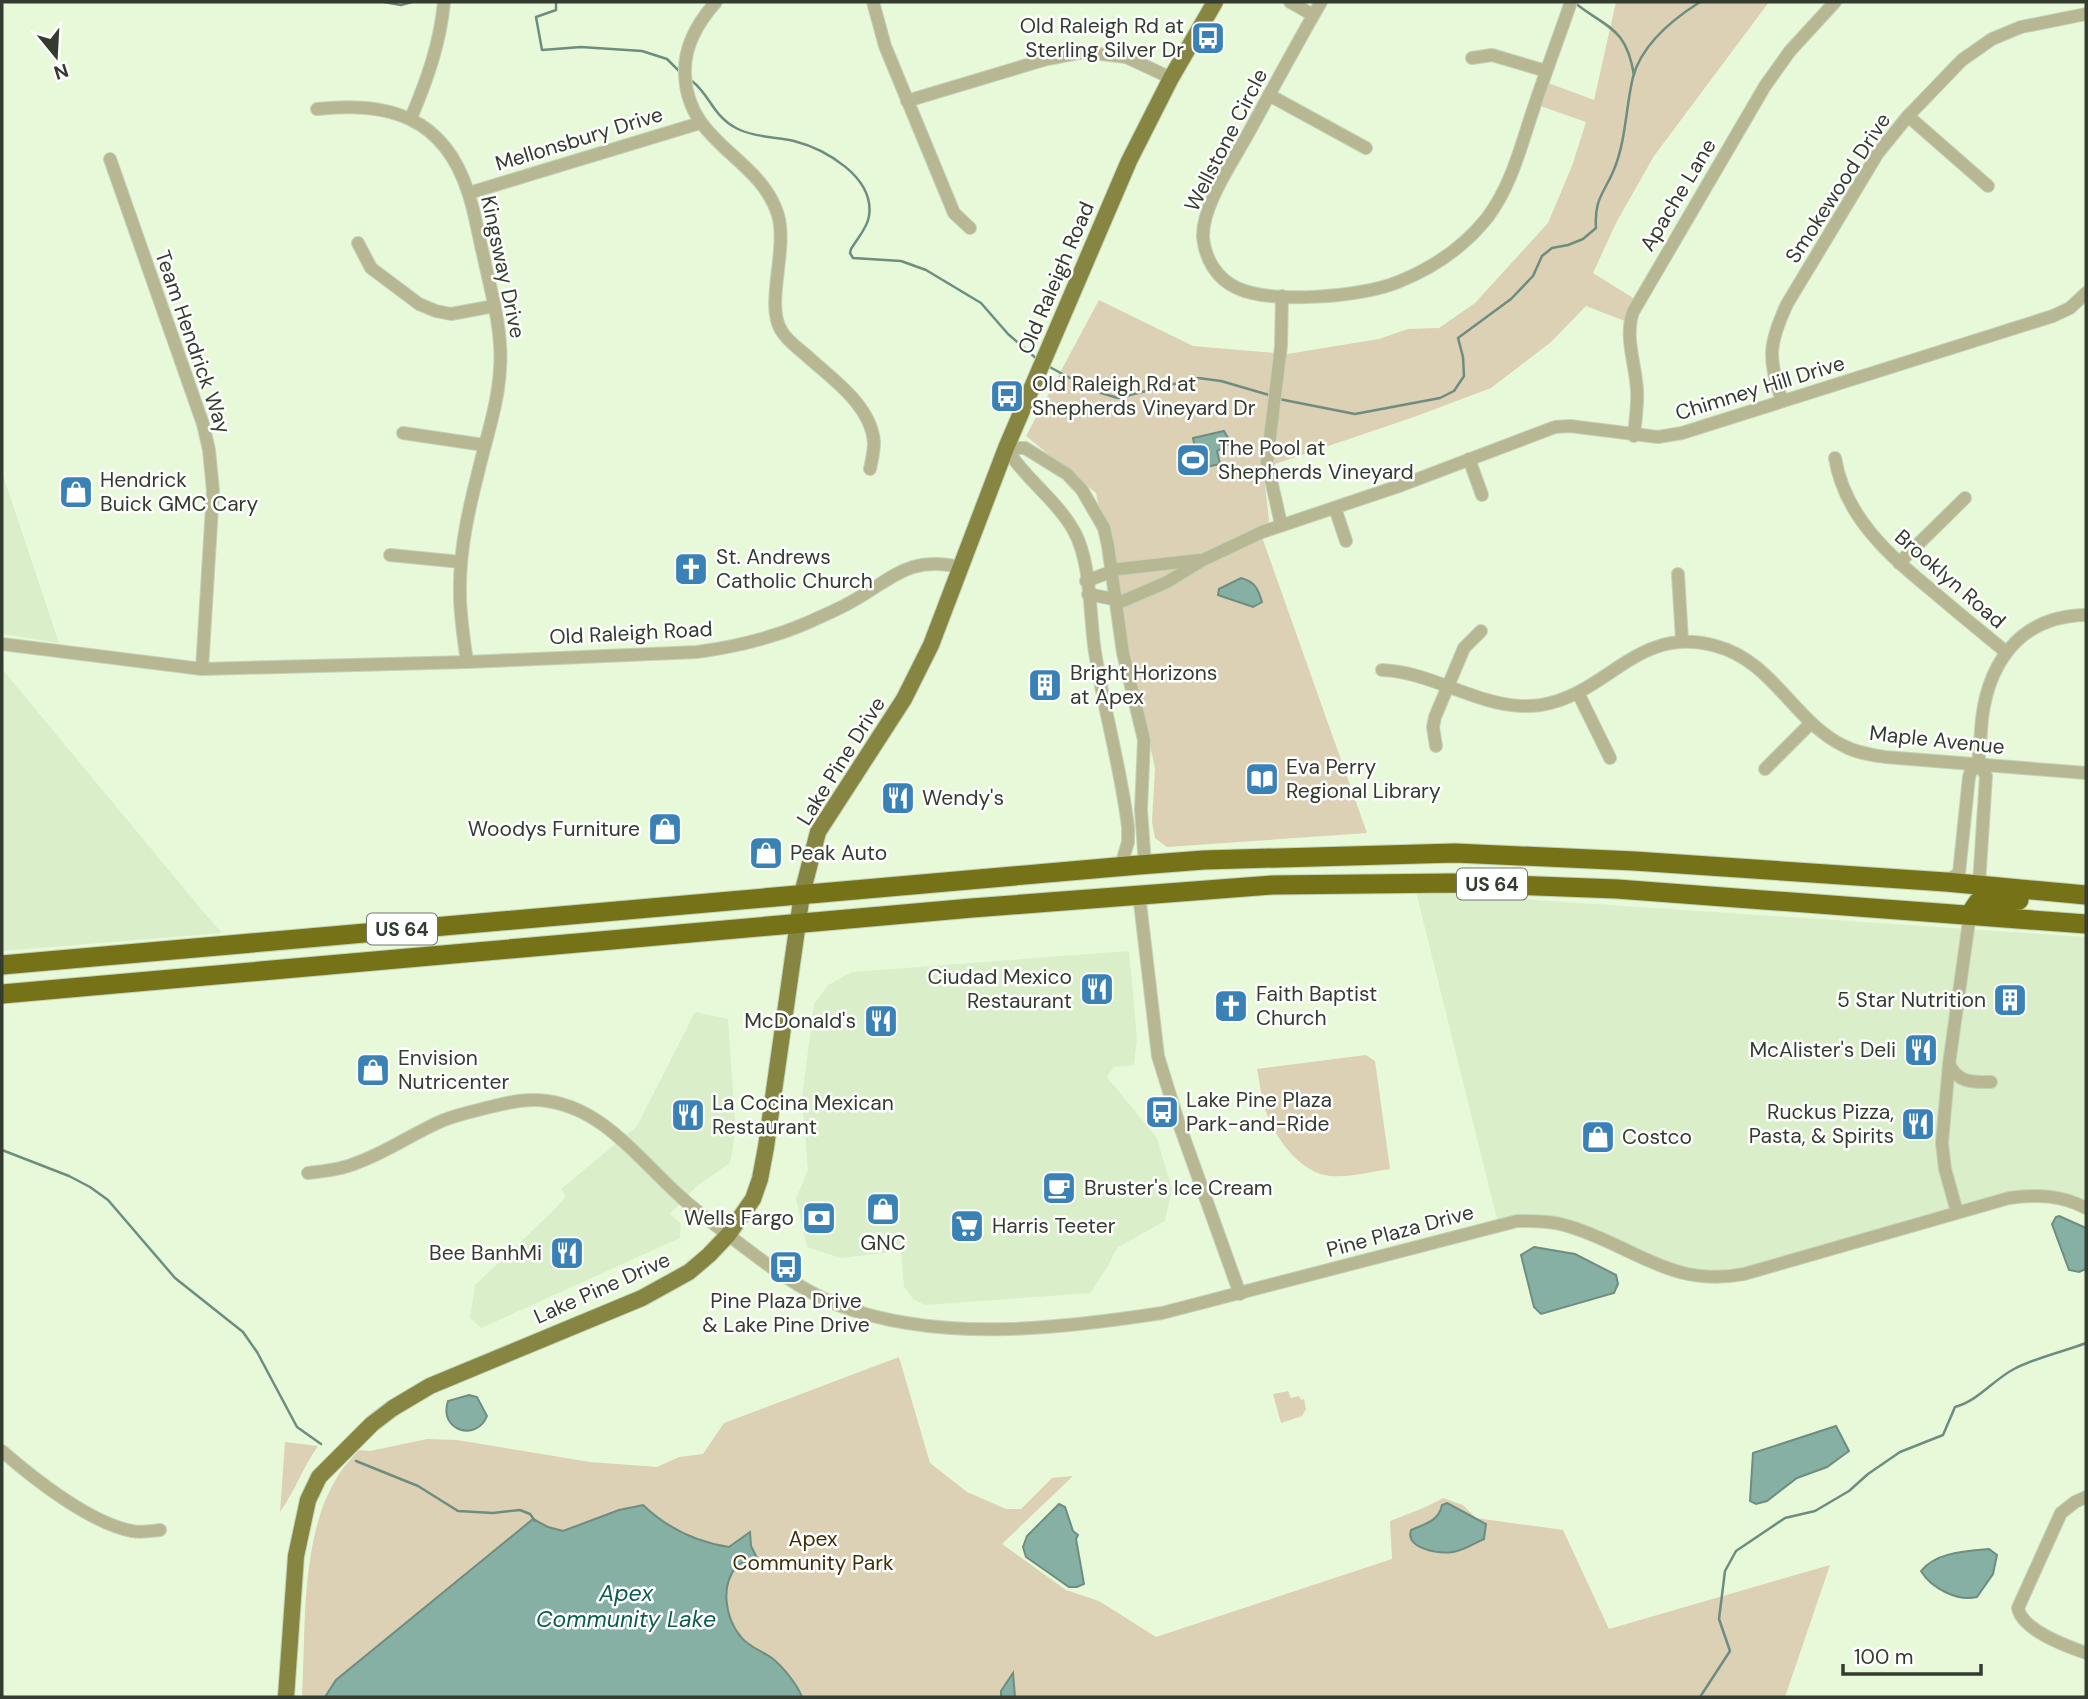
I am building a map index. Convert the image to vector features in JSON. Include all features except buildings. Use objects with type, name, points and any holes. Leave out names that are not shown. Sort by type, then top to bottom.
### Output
[{"type":"highway","name":"US 64","points":[[2,965],[1204,860],[1455,853],[1634,861],[1979,884],[2086,895]]},
{"type":"highway","points":[[1139,894],[1146,883],[1156,876],[1289,858]]},
{"type":"highway","points":[[1026,904],[1038,896],[1122,885],[1136,880],[1143,873],[1145,865]]},
{"type":"highway","name":"US 64","points":[[2,994],[799,923],[1273,885],[1453,883],[1617,889],[2086,923]]},
{"type":"highway","points":[[1789,901],[1834,898],[1953,902],[1964,899],[1979,884]]},
{"type":"highway","points":[[1970,914],[1978,902],[1996,899],[2086,903]]},
{"type":"main road","name":"Old Raleigh Road","points":[[960,567],[1006,448],[1129,161],[1171,78],[1215,2]]},
{"type":"main road","name":"Lake Pine Drive","points":[[286,1697],[296,1556],[308,1500],[319,1477],[353,1441],[393,1408],[430,1386],[667,1285],[709,1255],[728,1235],[752,1199],[760,1179],[802,894],[818,832],[904,699],[932,645],[960,567]]},
{"type":"street","points":[[411,118],[433,64],[444,2]]},
{"type":"street","points":[[716,2],[692,35],[685,59],[687,93],[700,122],[756,178],[775,206],[782,241],[775,306],[777,322],[788,339],[844,389],[860,410],[873,436],[870,468]]},
{"type":"street","points":[[873,2],[885,46],[954,213],[970,228]]},
{"type":"street","points":[[1290,2],[1313,15]]},
{"type":"street","name":"Wellstone Circle","points":[[1321,2],[1207,214],[1203,237],[1213,267],[1227,282],[1249,292],[1282,296],[1368,292],[1413,275],[1461,246],[1486,218],[1510,182],[1571,2]]},
{"type":"street","name":"Apache Lane","points":[[1634,436],[1637,404],[1631,349],[1630,323],[1633,312],[1765,86],[1790,51],[1835,2]]},
{"type":"street","name":"Smokewood Drive","points":[[1782,401],[1770,352],[1777,325],[1868,169],[1908,116],[1962,61],[1992,39],[2021,27],[2086,14]]},
{"type":"street","points":[[907,101],[1083,52],[1126,57],[1171,78]]},
{"type":"street","points":[[1472,58],[1492,55],[1546,71]]},
{"type":"street","points":[[1269,95],[1366,148]]},
{"type":"street","name":"Kingsway Drive","points":[[317,109],[360,106],[411,118],[437,139],[452,156],[469,193],[494,306],[501,354],[493,420],[484,445],[461,562],[460,594],[467,662]]},
{"type":"street","points":[[1908,116],[1988,186]]},
{"type":"street","name":"Mellonsbury Drive","points":[[469,193],[700,122]]},
{"type":"street","name":"Team Hendrick Way","points":[[110,159],[190,385],[209,450],[213,491],[202,669]]},
{"type":"street","points":[[358,243],[370,268],[419,304],[451,314],[494,306]]},
{"type":"street","name":"Chimney Hill Drive","points":[[1115,601],[1123,601],[1167,582],[1203,560],[1281,524],[1335,508],[1555,427],[1570,426],[1634,436],[1658,437],[1682,433],[2053,316],[2070,308],[2086,293]]},
{"type":"street","points":[[1281,524],[1269,478],[1267,454],[1281,346],[1282,296]]},
{"type":"street","points":[[403,432],[484,445]]},
{"type":"street","points":[[1006,448],[1025,448],[1074,479],[1104,528],[1123,653],[1144,740],[1141,810],[1145,865]]},
{"type":"street","points":[[1006,448],[1021,470],[1057,506],[1074,531],[1084,559],[1094,649],[1128,827],[1128,842],[1122,862],[1112,867]]},
{"type":"street","name":"Brooklyn Road","points":[[1835,458],[1838,476],[1869,532],[1899,563],[2006,652]]},
{"type":"street","points":[[1469,459],[1482,495]]},
{"type":"street","points":[[1899,563],[1965,498]]},
{"type":"street","points":[[1335,508],[1346,541]]},
{"type":"street","points":[[390,555],[461,562]]},
{"type":"street","name":"Chimney Hill Drive","points":[[1087,587],[1112,570],[1203,560]]},
{"type":"street","name":"Old Raleigh Road","points":[[2,644],[202,669],[697,652],[730,647],[780,633],[823,616],[909,568],[939,562],[960,567]]},
{"type":"street","points":[[1678,574],[1682,640]]},
{"type":"street","points":[[1087,587],[1115,601]]},
{"type":"street","points":[[1979,884],[1986,776],[1979,765],[1984,700],[1993,672],[2006,652],[2022,638],[2051,621],[2086,615]]},
{"type":"street","points":[[1436,746],[1433,727],[1435,717],[1464,648],[1481,631]]},
{"type":"street","name":"Maple Avenue","points":[[1382,670],[1421,675],[1469,694],[1507,705],[1537,705],[1552,703],[1578,693],[1641,653],[1682,640],[1717,646],[1746,658],[1774,683],[1811,723],[1845,747],[1871,755],[2086,773]]},
{"type":"street","points":[[1578,693],[1610,758]]},
{"type":"street","points":[[1765,769],[1811,723]]},
{"type":"street","points":[[1946,882],[1959,873],[1969,777],[1971,771],[1979,765]]},
{"type":"street","points":[[1139,894],[1158,1056],[1173,1108],[1240,1294]]},
{"type":"street","points":[[1957,1212],[1941,1143],[1970,914]]},
{"type":"street","points":[[1949,1064],[1955,1076],[1963,1080],[1991,1082]]},
{"type":"street","name":"Pine Plaza Drive","points":[[308,1174],[360,1162],[444,1120],[467,1112],[514,1101],[551,1101],[575,1109],[600,1122],[685,1201],[774,1270],[813,1293],[872,1315],[930,1327],[986,1329],[1103,1322],[1162,1313],[1517,1221],[1547,1222],[1572,1227],[1668,1269],[1704,1278],[1744,1274],[1957,1212],[2030,1195],[2073,1201],[2086,1208]]},
{"type":"street","points":[[2,1451],[35,1478],[91,1514],[132,1531],[160,1530]]},
{"type":"street","points":[[2086,1497],[2074,1502],[2061,1513],[2018,1608],[2020,1617],[2030,1627],[2086,1653]]},
{"type":"shaded area","points":[[2,472],[59,643],[2,634]]},
{"type":"shaded area","points":[[2,669],[206,915],[222,933],[2,951]]},
{"type":"shaded area","points":[[1416,892],[2086,937],[2086,1203],[2062,1192],[2027,1190],[1999,1195],[1726,1272],[1697,1271],[1669,1264],[1521,1217],[1497,1219]]},
{"type":"shaded area","points":[[1129,951],[1137,1038],[1134,1065],[1114,1067],[1107,1077],[1157,1138],[1172,1189],[1165,1221],[1118,1247],[1090,1293],[925,1305],[913,1299],[904,1287],[901,1251],[841,1258],[807,1247],[796,1198],[808,1170],[802,1098],[814,1004],[828,985],[852,972]]},
{"type":"shaded area","points":[[695,1012],[728,1019],[735,1121],[730,1163],[698,1185],[670,1214],[681,1224],[680,1238],[481,1328],[470,1318],[475,1285],[554,1210],[566,1196],[561,1189],[637,1126]]},
{"type":"green space","points":[[1616,2],[1769,2],[1654,156],[1616,223],[1593,273],[1638,301],[1630,323],[1586,306],[1551,342],[1491,388],[1263,468],[1269,520],[1263,540],[1367,833],[1167,847],[1155,838],[1152,822],[1155,768],[1096,493],[1026,436],[1099,300],[1193,346],[1287,354],[1379,339],[1408,329],[1439,328],[1475,303],[1548,223],[1572,166],[1586,122],[1535,104],[1543,81],[1594,100]]},
{"type":"green space","points":[[1366,1055],[1375,1061],[1390,1169],[1357,1175],[1324,1175],[1296,1159],[1281,1141],[1264,1107],[1257,1069]]},
{"type":"green space","name":"Apex Community Park","points":[[899,1357],[930,1463],[967,1492],[1006,1509],[1021,1509],[1052,1478],[1073,1476],[1002,1544],[1066,1590],[1099,1601],[1156,1637],[1392,1559],[1390,1521],[1443,1498],[1463,1505],[1476,1518],[1563,1530],[1609,1629],[1830,1565],[1785,1697],[302,1697],[307,1585],[316,1529],[324,1503],[336,1479],[359,1450],[370,1451],[427,1439],[457,1440],[590,1462],[657,1467],[679,1457],[703,1454],[724,1423]]},
{"type":"green space","points":[[1288,1391],[1291,1398],[1299,1396],[1301,1400],[1304,1399],[1306,1409],[1302,1416],[1281,1423],[1273,1394]]},
{"type":"green space","points":[[285,1442],[318,1446],[280,1512]]},
{"type":"water","points":[[1224,431],[1231,443],[1217,451],[1220,464],[1192,470],[1187,460],[1196,453],[1193,438]]},
{"type":"water","points":[[1241,578],[1255,586],[1262,602],[1253,607],[1218,595],[1219,589]]},
{"type":"water","points":[[2059,1216],[2086,1228],[2086,1269],[2079,1272],[2069,1270],[2052,1224]]},
{"type":"water","points":[[1534,1247],[1575,1254],[1616,1275],[1618,1284],[1614,1293],[1541,1314],[1534,1307],[1521,1255]]},
{"type":"water","points":[[469,1395],[477,1397],[487,1416],[482,1424],[468,1431],[453,1426],[446,1411],[448,1401]]},
{"type":"water","points":[[1836,1426],[1849,1451],[1827,1467],[1797,1478],[1767,1501],[1756,1504],[1750,1501],[1753,1453]]},
{"type":"water","points":[[1447,1503],[1486,1524],[1484,1539],[1453,1552],[1432,1551],[1418,1546],[1413,1542],[1411,1530],[1435,1518],[1442,1505]]},
{"type":"water","points":[[1059,1504],[1065,1507],[1073,1531],[1078,1535],[1076,1539],[1084,1584],[1077,1587],[1069,1587],[1026,1557],[1023,1547],[1027,1536]]},
{"type":"water","name":"Apex Community Lake","points":[[643,1505],[672,1527],[717,1545],[729,1547],[750,1532],[751,1546],[757,1558],[739,1564],[728,1582],[727,1602],[731,1621],[748,1644],[768,1655],[785,1671],[802,1697],[325,1697],[336,1680],[533,1519],[563,1531],[619,1510]]},
{"type":"water","points":[[1989,1549],[1997,1555],[1993,1574],[1977,1597],[1962,1597],[1946,1592],[1931,1583],[1921,1571],[1943,1556]]},
{"type":"water","points":[[1013,1673],[1015,1697],[1001,1697],[1001,1691]]},
{"type":"waterway","points":[[384,2],[401,5],[412,2]]},
{"type":"waterway","points":[[556,2],[556,10],[536,17],[542,50],[581,47],[642,51],[667,59],[681,73]]},
{"type":"waterway","points":[[1279,399],[1355,414],[1440,398],[1454,391],[1464,376],[1458,338],[1511,299],[1533,276],[1542,256],[1552,248],[1583,239],[1596,228],[1598,202],[1615,167],[1637,65],[1651,43],[1679,16],[1700,2]]},
{"type":"waterway","points":[[1575,3],[1621,38],[1631,59],[1634,75]]},
{"type":"waterway","points":[[692,81],[722,118],[736,128],[806,145],[833,158],[856,177],[869,202],[869,216],[851,249],[853,258],[901,261],[926,270],[981,303],[1008,334],[1038,360]]},
{"type":"waterway","points":[[1046,365],[1094,391],[1118,398],[1198,378],[1221,381],[1269,395]]},
{"type":"waterway","points":[[2,1150],[69,1176],[108,1200],[175,1278],[243,1332],[257,1352],[297,1427],[321,1444]]},
{"type":"waterway","points":[[1700,1697],[1730,1651],[1719,1619],[1725,1571],[1736,1551],[1785,1518],[1815,1511],[1849,1491],[1900,1452],[1943,1435],[1955,1407],[1971,1400],[2014,1369],[2086,1343]]},
{"type":"waterway","points":[[356,1461],[418,1486],[458,1511],[493,1513],[520,1510],[530,1514],[535,1521]]},
{"type":"place","name":"Old Raleigh Rd at Sterling Silver Dr","points":[[1208,38]]},
{"type":"place","name":"Old Raleigh Rd at Shepherds Vineyard Dr","points":[[1007,396]]},
{"type":"place","name":"The Pool at Shepherds Vineyard","points":[[1193,460]]},
{"type":"place","name":"Hendrick Buick GMC Cary","points":[[76,492]]},
{"type":"place","name":"St. Andrews Catholic Church","points":[[691,569]]},
{"type":"place","name":"Bright Horizons at Apex","points":[[1045,685]]},
{"type":"place","name":"Eva Perry Regional Library","points":[[1262,779]]},
{"type":"place","name":"Wendy's","points":[[898,798]]},
{"type":"place","name":"Woodys Furniture","points":[[665,829]]},
{"type":"place","name":"Peak Auto","points":[[766,853]]},
{"type":"place","name":"Ciudad Mexico Restaurant","points":[[1097,989]]},
{"type":"place","name":"5 Star Nutrition","points":[[2010,1000]]},
{"type":"place","name":"Faith Baptist Church","points":[[1231,1006]]},
{"type":"place","name":"McDonald's","points":[[881,1021]]},
{"type":"place","name":"McAlister's Deli","points":[[1921,1050]]},
{"type":"place","name":"Envision Nutricenter","points":[[373,1070]]},
{"type":"place","name":"Lake Pine Plaza Park-and-Ride","points":[[1162,1112]]},
{"type":"place","name":"La Cocina Mexican Restaurant","points":[[688,1115]]},
{"type":"place","name":"Ruckus Pizza, Pasta, & Spirits","points":[[1918,1124]]},
{"type":"place","name":"Costco","points":[[1598,1137]]},
{"type":"place","name":"Bruster's Ice Cream","points":[[1059,1188]]},
{"type":"place","name":"GNC","points":[[883,1209]]},
{"type":"place","name":"Wells Fargo","points":[[819,1218]]},
{"type":"place","name":"Harris Teeter","points":[[967,1226]]},
{"type":"place","name":"Bee BanhMi","points":[[567,1253]]},
{"type":"place","name":"Pine Plaza Drive & Lake Pine Drive","points":[[786,1267]]}]
